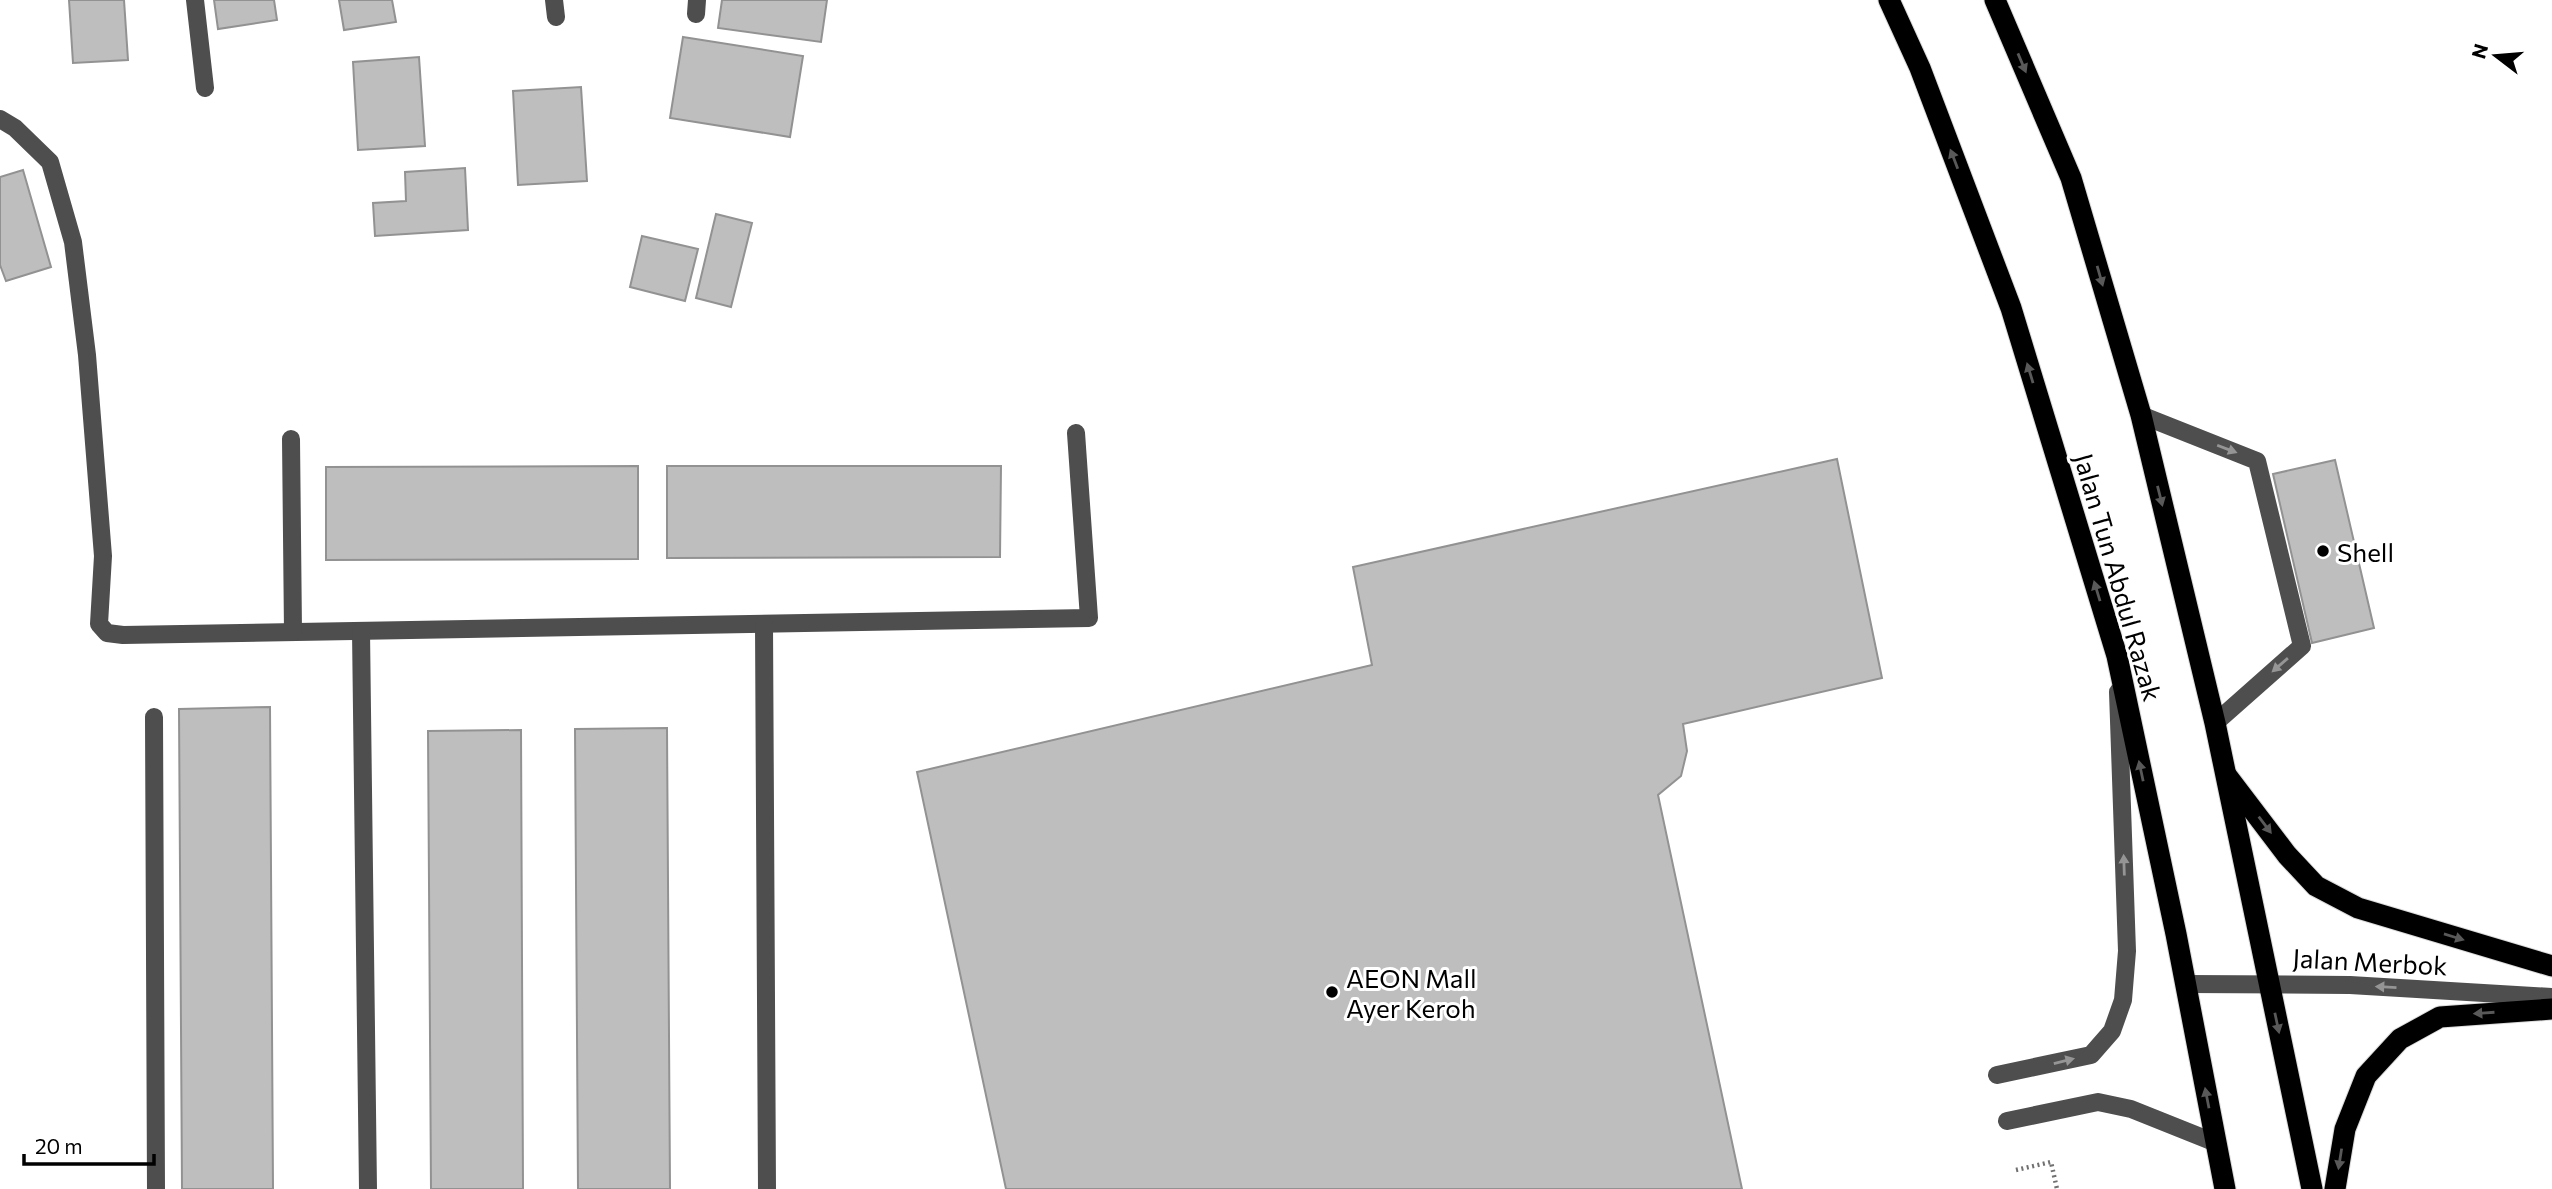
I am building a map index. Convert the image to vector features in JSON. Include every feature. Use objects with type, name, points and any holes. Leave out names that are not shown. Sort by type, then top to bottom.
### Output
[{"type":"highway","name":"Jalan Tun Abdul Razak","points":[[1889,0],[1920,68],[2011,308],[2116,656],[2186,984],[2225,1189]]},
{"type":"highway","name":"Jalan Tun Abdul Razak","points":[[1995,0],[2071,178],[2141,415],[2215,723],[2312,1189]]},
{"type":"highway","points":[[2224,771],[2287,855],[2316,886],[2358,908],[2552,966]]},
{"type":"highway","points":[[2335,1189],[2345,1129],[2366,1076],[2400,1039],[2440,1017],[2552,1009]]},
{"type":"street","points":[[195,0],[205,88]]},
{"type":"street","points":[[0,119],[15,128],[50,162],[73,243],[87,355],[103,556],[99,624],[107,633],[123,635],[1089,618],[1076,433]]},
{"type":"street","points":[[2141,415],[2257,461],[2302,646],[2215,723]]},
{"type":"street","points":[[291,439],[293,632]]},
{"type":"street","points":[[764,624],[766,1189]]},
{"type":"street","points":[[361,631],[369,1189]]},
{"type":"street","points":[[1997,1075],[2091,1055],[2112,1031],[2123,1000],[2127,951],[2116,656]]},
{"type":"street","points":[[154,717],[156,1189]]},
{"type":"street","name":"Jalan Merbok","points":[[2186,984],[2268,983],[2552,997]]},
{"type":"street","points":[[2007,1121],[2098,1102],[2131,1109],[2216,1143]]},
{"type":"path","points":[[2016,1170],[2052,1162],[2057,1189]]},
{"type":"building","points":[[69,0],[124,0],[128,60],[73,63]]},
{"type":"building","points":[[214,0],[274,0],[277,20],[218,29]]},
{"type":"building","points":[[339,0],[392,0],[396,22],[344,30]]},
{"type":"building","points":[[722,0],[827,0],[821,42],[718,28]]},
{"type":"building","points":[[683,37],[803,56],[790,137],[670,118]]},
{"type":"building","points":[[419,57],[425,146],[358,150],[353,62]]},
{"type":"building","points":[[581,87],[587,181],[518,185],[513,91]]},
{"type":"building","points":[[465,168],[468,230],[375,236],[373,203],[406,201],[405,172]]},
{"type":"building","points":[[23,170],[51,267],[6,281],[0,265],[0,177]]},
{"type":"building","points":[[716,214],[752,223],[731,307],[696,298]]},
{"type":"building","points":[[642,236],[698,249],[685,301],[630,287]]},
{"type":"building","name":"AEON Mall Ayer Keroh","points":[[1837,459],[1882,678],[1683,724],[1687,751],[1681,776],[1658,795],[1742,1189],[1006,1189],[917,772],[1372,665],[1353,567]]},
{"type":"building","name":"Shell","points":[[2335,460],[2374,628],[2312,643],[2273,474]]},
{"type":"building","points":[[638,466],[638,559],[326,560],[326,467]]},
{"type":"building","points":[[667,466],[1001,466],[1000,557],[667,558]]},
{"type":"building","points":[[270,707],[273,1189],[182,1189],[179,709]]},
{"type":"building","points":[[667,728],[670,1189],[578,1189],[575,729]]},
{"type":"building","points":[[521,730],[523,1189],[431,1189],[428,731]]},
{"type":"place","name":"Shell","points":[[2323,551]]},
{"type":"place","name":"AEON Mall Ayer Keroh","points":[[1332,992]]}]
